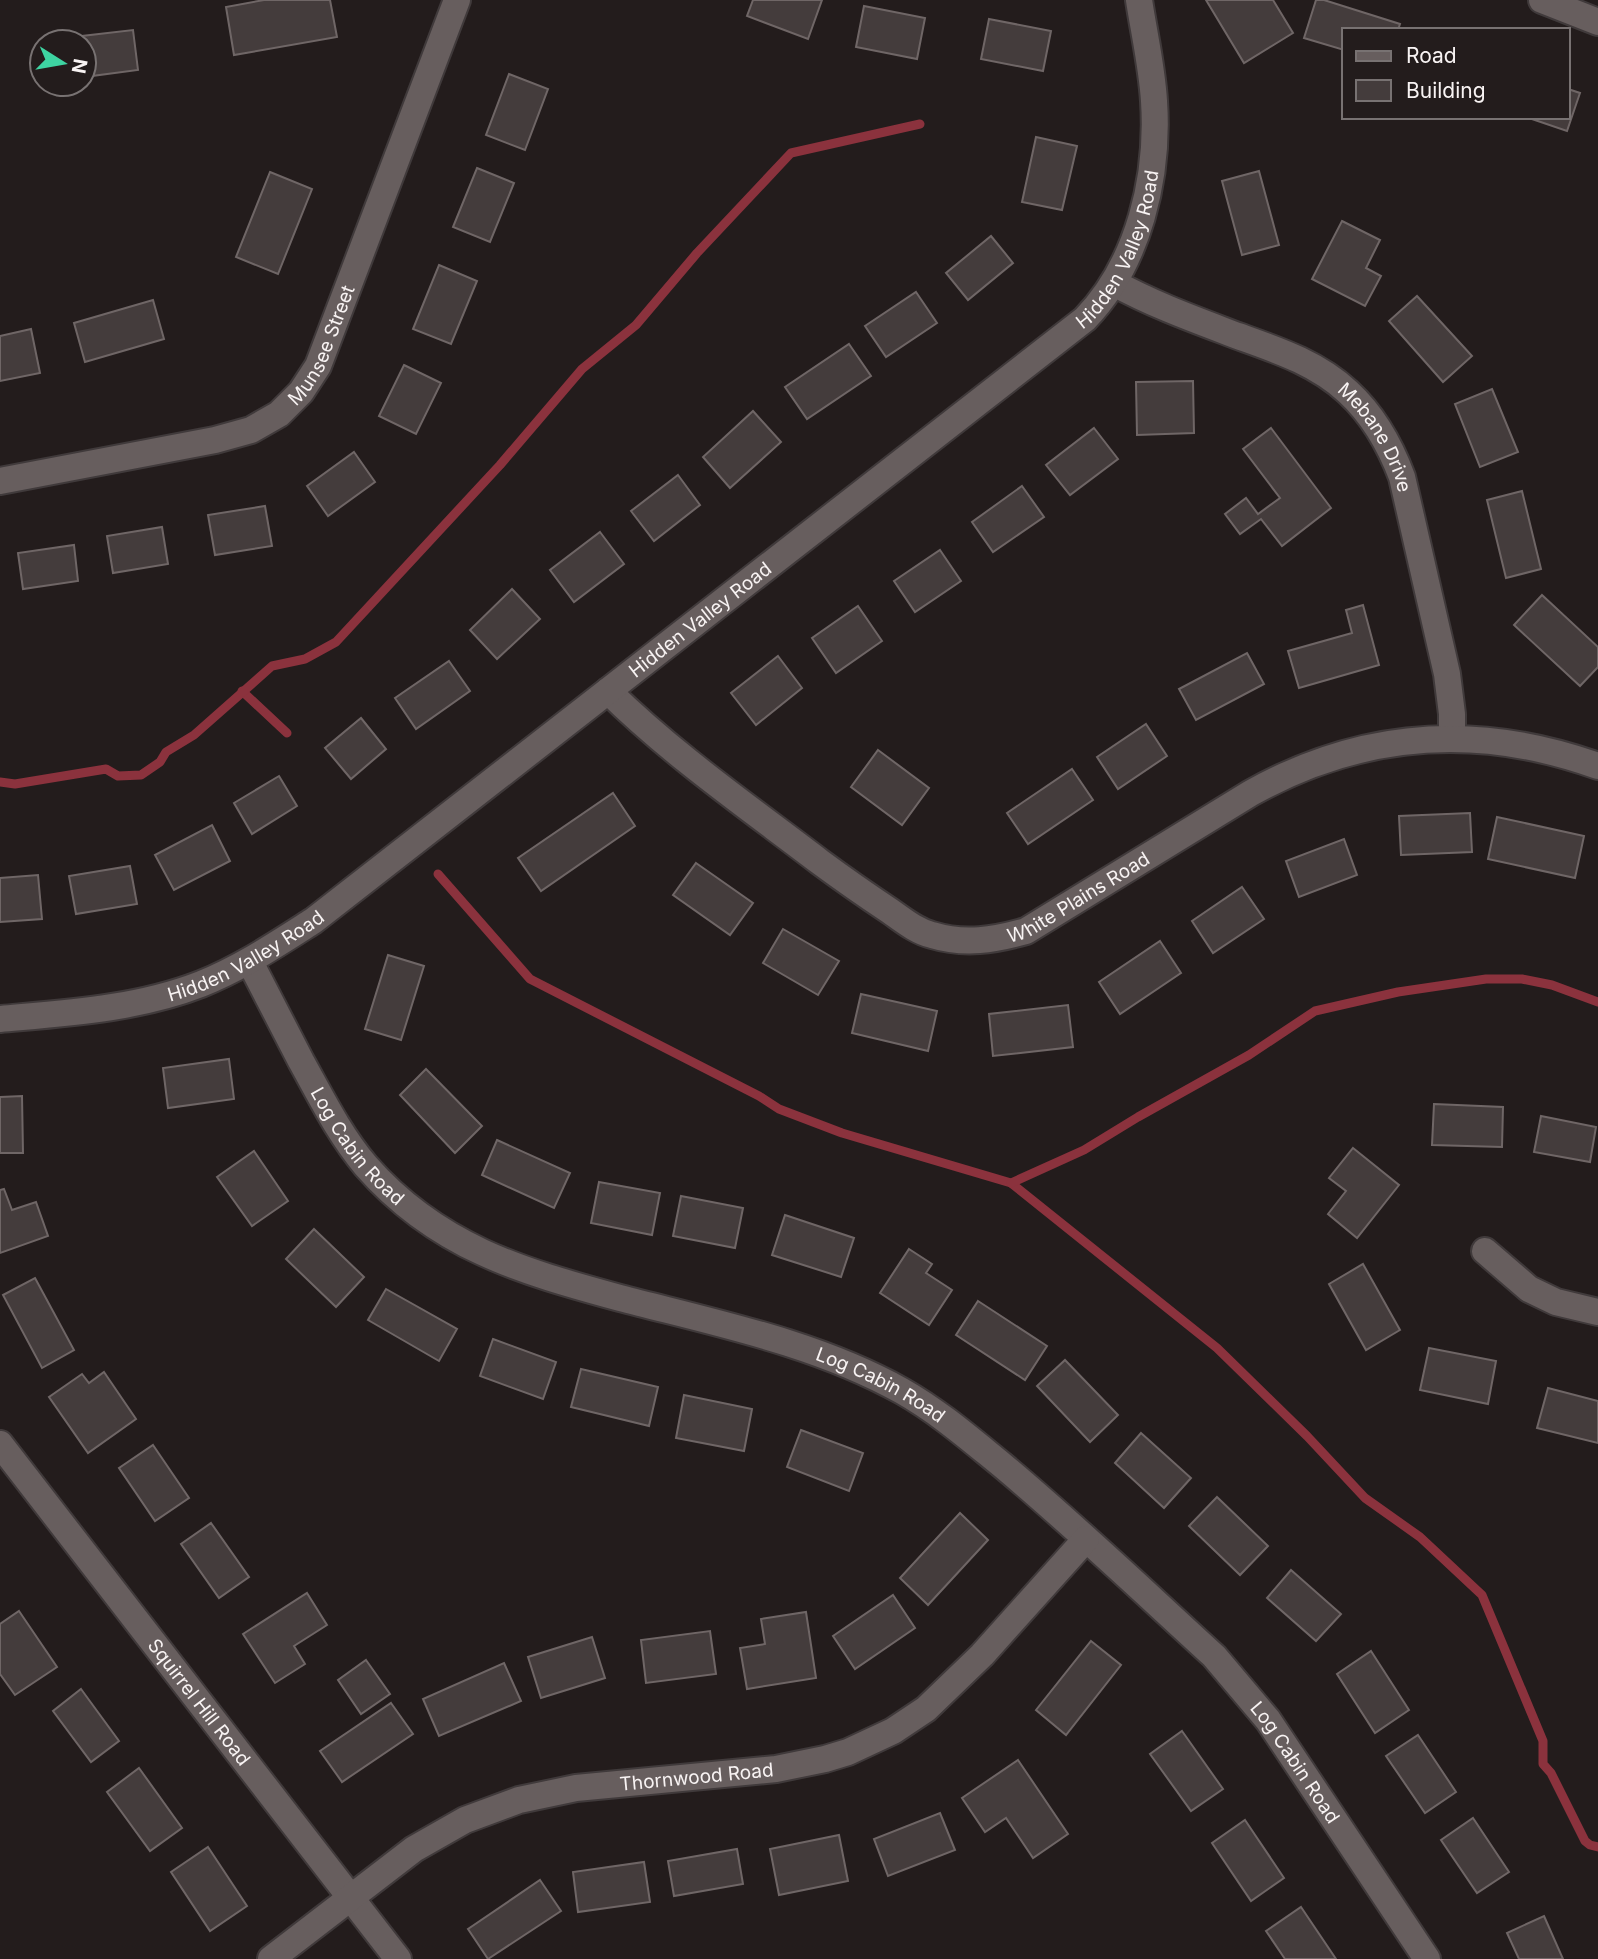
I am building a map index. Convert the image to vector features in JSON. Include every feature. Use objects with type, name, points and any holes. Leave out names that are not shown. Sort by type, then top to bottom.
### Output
[{"type":"street","name":"Munsee Street","points":[[0,481],[215,440],[251,429],[279,414],[301,392],[318,366],[457,0]]},
{"type":"street","name":"Hidden Valley Road","points":[[0,1019],[70,1013],[144,1002],[202,984],[250,962],[313,921],[1085,319],[1114,284],[1128,258],[1146,196],[1156,142],[1154,98],[1139,0]]},
{"type":"street","points":[[1542,0],[1598,22]]},
{"type":"street","name":"Mebane Drive","points":[[1114,284],[1150,303],[1313,366],[1347,391],[1375,422],[1402,477],[1447,674],[1452,738]]},
{"type":"street","name":"White Plains Road","points":[[608,691],[686,761],[849,883],[917,930],[963,941],[995,940],[1026,931],[1251,793],[1303,767],[1331,757],[1388,743],[1475,738],[1534,746],[1598,766]]},
{"type":"street","name":"Log Cabin Road","points":[[250,962],[332,1119],[364,1164],[404,1203],[450,1236],[503,1263],[545,1278],[783,1341],[844,1362],[902,1391],[944,1418],[1025,1485],[1214,1656],[1242,1688],[1268,1720],[1427,1959]]},
{"type":"street","points":[[1485,1251],[1529,1289],[1556,1302],[1598,1312]]},
{"type":"street","name":"Squirrel Hill Road","points":[[0,1444],[398,1959]]},
{"type":"street","name":"Thornwood Road","points":[[271,1959],[414,1849],[465,1820],[519,1800],[576,1787],[776,1769],[848,1752],[893,1731],[926,1709],[982,1655],[1086,1539]]},
{"type":"building","points":[[264,0],[330,0],[337,37],[234,55],[226,7]]},
{"type":"building","points":[[753,0],[822,0],[808,39],[747,16]]},
{"type":"building","points":[[1206,0],[1273,0],[1293,33],[1244,63]]},
{"type":"building","points":[[1316,0],[1324,0],[1400,24],[1399,28],[1342,28],[1342,49],[1304,38]]},
{"type":"building","points":[[864,6],[925,18],[917,59],[856,47]]},
{"type":"building","points":[[989,19],[1051,31],[1043,71],[981,59]]},
{"type":"building","points":[[133,30],[138,70],[98,75],[98,34]]},
{"type":"building","points":[[509,74],[548,89],[525,150],[486,135]]},
{"type":"building","points":[[1570,90],[1580,93],[1567,131],[1532,119],[1570,119]]},
{"type":"building","points":[[1036,137],[1077,146],[1062,210],[1022,202]]},
{"type":"building","points":[[477,168],[514,183],[490,242],[453,227]]},
{"type":"building","points":[[1259,171],[1279,245],[1242,255],[1222,181]]},
{"type":"building","points":[[270,172],[312,189],[278,274],[236,257]]},
{"type":"building","points":[[1342,221],[1380,240],[1366,268],[1381,276],[1365,306],[1312,279]]},
{"type":"building","points":[[991,236],[1013,263],[968,300],[946,273]]},
{"type":"building","points":[[439,265],[477,281],[451,344],[413,329]]},
{"type":"building","points":[[916,292],[937,323],[886,357],[865,326]]},
{"type":"building","points":[[1417,296],[1472,356],[1443,382],[1389,321]]},
{"type":"building","points":[[153,300],[164,339],[85,362],[74,323]]},
{"type":"building","points":[[31,329],[40,373],[0,381],[0,336]]},
{"type":"building","points":[[849,344],[871,376],[807,419],[785,387]]},
{"type":"building","points":[[404,365],[441,383],[416,434],[379,416]]},
{"type":"building","points":[[1193,381],[1194,433],[1137,435],[1136,382]]},
{"type":"building","points":[[1492,389],[1518,452],[1480,467],[1455,404]]},
{"type":"building","points":[[753,411],[781,442],[730,488],[703,457]]},
{"type":"building","points":[[1094,428],[1118,459],[1070,495],[1046,465]]},
{"type":"building","points":[[1271,428],[1331,508],[1282,546],[1261,519],[1240,534],[1225,514],[1246,498],[1258,514],[1280,498],[1243,449]]},
{"type":"building","points":[[354,452],[375,482],[328,516],[307,486]]},
{"type":"building","points":[[678,475],[700,505],[654,541],[631,511]]},
{"type":"building","points":[[1022,486],[1044,517],[993,552],[972,522]]},
{"type":"building","points":[[1522,491],[1541,569],[1506,578],[1487,500]]},
{"type":"building","points":[[265,506],[272,546],[215,555],[208,515]]},
{"type":"building","points":[[162,527],[168,564],[113,573],[107,536]]},
{"type":"building","points":[[600,532],[624,564],[574,602],[550,570]]},
{"type":"building","points":[[74,545],[78,581],[23,589],[18,553]]},
{"type":"building","points":[[940,550],[961,581],[915,612],[894,581]]},
{"type":"building","points":[[512,589],[540,619],[497,659],[470,630]]},
{"type":"building","points":[[1542,595],[1598,647],[1598,667],[1580,686],[1514,625]]},
{"type":"building","points":[[1363,605],[1379,665],[1299,688],[1288,651],[1352,633],[1346,610]]},
{"type":"building","points":[[858,606],[882,641],[836,673],[812,638]]},
{"type":"building","points":[[1247,653],[1264,684],[1196,720],[1179,689]]},
{"type":"building","points":[[778,656],[802,688],[756,725],[731,693]]},
{"type":"building","points":[[449,661],[470,691],[416,729],[395,698]]},
{"type":"building","points":[[361,718],[386,749],[351,779],[325,748]]},
{"type":"building","points":[[1146,724],[1167,756],[1118,789],[1097,757]]},
{"type":"building","points":[[878,750],[929,788],[902,825],[851,787]]},
{"type":"building","points":[[1072,769],[1093,800],[1028,844],[1007,813]]},
{"type":"building","points":[[279,776],[297,806],[252,834],[234,803]]},
{"type":"building","points":[[613,793],[635,826],[541,891],[518,858]]},
{"type":"building","points":[[1470,813],[1472,852],[1401,855],[1399,816]]},
{"type":"building","points":[[1497,817],[1584,836],[1575,878],[1488,859]]},
{"type":"building","points":[[212,825],[230,861],[174,890],[155,855]]},
{"type":"building","points":[[1344,839],[1357,875],[1299,897],[1286,861]]},
{"type":"building","points":[[696,863],[753,903],[730,935],[673,895]]},
{"type":"building","points":[[130,866],[137,904],[76,914],[69,876]]},
{"type":"building","points":[[38,875],[42,919],[0,922],[0,878]]},
{"type":"building","points":[[1242,887],[1264,919],[1213,953],[1192,921]]},
{"type":"building","points":[[783,929],[839,961],[818,995],[763,963]]},
{"type":"building","points":[[1160,941],[1181,973],[1120,1014],[1099,982]]},
{"type":"building","points":[[388,955],[424,966],[401,1040],[365,1029]]},
{"type":"building","points":[[861,994],[937,1011],[928,1051],[852,1033]]},
{"type":"building","points":[[1068,1005],[1073,1047],[993,1056],[989,1014]]},
{"type":"building","points":[[229,1059],[234,1099],[168,1108],[163,1068]]},
{"type":"building","points":[[426,1069],[482,1126],[455,1153],[400,1095]]},
{"type":"building","points":[[22,1096],[23,1153],[0,1153],[0,1097]]},
{"type":"building","points":[[1434,1104],[1503,1107],[1502,1147],[1432,1145]]},
{"type":"building","points":[[1541,1116],[1596,1127],[1590,1162],[1534,1152]]},
{"type":"building","points":[[497,1140],[570,1173],[554,1208],[482,1175]]},
{"type":"building","points":[[1353,1148],[1399,1185],[1357,1238],[1328,1214],[1346,1191],[1329,1178]]},
{"type":"building","points":[[254,1151],[288,1201],[252,1226],[217,1177]]},
{"type":"building","points":[[599,1182],[660,1193],[652,1235],[591,1223]]},
{"type":"building","points":[[4,1189],[12,1210],[36,1202],[48,1236],[0,1253],[0,1190]]},
{"type":"building","points":[[681,1196],[743,1208],[735,1248],[673,1236]]},
{"type":"building","points":[[785,1215],[854,1238],[841,1277],[772,1255]]},
{"type":"building","points":[[314,1229],[364,1277],[336,1307],[286,1259]]},
{"type":"building","points":[[909,1249],[932,1264],[926,1273],[952,1290],[929,1325],[880,1293]]},
{"type":"building","points":[[1363,1264],[1400,1330],[1366,1350],[1329,1284]]},
{"type":"building","points":[[35,1278],[74,1350],[42,1368],[3,1295]]},
{"type":"building","points":[[386,1289],[457,1329],[439,1361],[368,1320]]},
{"type":"building","points":[[978,1301],[1047,1346],[1025,1380],[956,1335]]},
{"type":"building","points":[[493,1339],[556,1362],[543,1399],[480,1376]]},
{"type":"building","points":[[1429,1348],[1496,1361],[1488,1404],[1420,1390]]},
{"type":"building","points":[[1065,1360],[1118,1415],[1090,1442],[1037,1386]]},
{"type":"building","points":[[581,1369],[658,1387],[649,1426],[571,1407]]},
{"type":"building","points":[[104,1372],[136,1419],[88,1453],[49,1397],[82,1374],[89,1383]]},
{"type":"building","points":[[1548,1388],[1598,1401],[1598,1443],[1537,1428]]},
{"type":"building","points":[[684,1395],[752,1409],[744,1451],[676,1438]]},
{"type":"building","points":[[801,1430],[863,1453],[849,1491],[787,1467]]},
{"type":"building","points":[[1141,1433],[1191,1478],[1164,1508],[1115,1463]]},
{"type":"building","points":[[153,1445],[189,1498],[155,1521],[119,1468]]},
{"type":"building","points":[[1217,1497],[1268,1546],[1240,1575],[1189,1526]]},
{"type":"building","points":[[960,1513],[988,1540],[928,1605],[900,1578]]},
{"type":"building","points":[[211,1523],[249,1577],[219,1598],[181,1544]]},
{"type":"building","points":[[1291,1570],[1341,1614],[1316,1641],[1267,1598]]},
{"type":"building","points":[[307,1593],[327,1625],[294,1646],[305,1664],[275,1683],[243,1634]]},
{"type":"building","points":[[893,1595],[915,1628],[855,1669],[833,1636]]},
{"type":"building","points":[[19,1611],[57,1667],[15,1695],[0,1674],[0,1624]]},
{"type":"building","points":[[806,1612],[816,1678],[747,1689],[740,1648],[765,1644],[761,1619]]},
{"type":"building","points":[[710,1631],[716,1674],[646,1683],[641,1640]]},
{"type":"building","points":[[592,1637],[605,1678],[541,1698],[528,1657]]},
{"type":"building","points":[[1091,1641],[1121,1665],[1066,1735],[1036,1710]]},
{"type":"building","points":[[1371,1651],[1409,1710],[1375,1733],[1337,1674]]},
{"type":"building","points":[[366,1660],[390,1694],[361,1714],[338,1680]]},
{"type":"building","points":[[504,1663],[521,1701],[439,1736],[423,1699]]},
{"type":"building","points":[[81,1689],[119,1741],[91,1762],[53,1711]]},
{"type":"building","points":[[391,1703],[413,1734],[342,1782],[320,1751]]},
{"type":"building","points":[[1182,1731],[1223,1789],[1191,1811],[1150,1754]]},
{"type":"building","points":[[1418,1735],[1456,1792],[1425,1813],[1386,1756]]},
{"type":"building","points":[[1018,1760],[1068,1834],[1033,1858],[1006,1818],[985,1832],[962,1798]]},
{"type":"building","points":[[139,1768],[182,1828],[150,1851],[107,1792]]},
{"type":"building","points":[[940,1813],[955,1850],[888,1876],[874,1839]]},
{"type":"building","points":[[1473,1818],[1509,1872],[1477,1893],[1441,1840]]},
{"type":"building","points":[[1245,1820],[1284,1878],[1251,1901],[1212,1843]]},
{"type":"building","points":[[839,1835],[848,1881],[779,1895],[770,1849]]},
{"type":"building","points":[[208,1847],[247,1906],[210,1931],[171,1872]]},
{"type":"building","points":[[737,1849],[743,1884],[674,1896],[668,1861]]},
{"type":"building","points":[[644,1862],[650,1902],[578,1912],[573,1872]]},
{"type":"building","points":[[540,1880],[561,1911],[488,1959],[468,1929]]},
{"type":"building","points":[[1301,1907],[1336,1959],[1285,1959],[1266,1931]]},
{"type":"building","points":[[1544,1916],[1563,1959],[1519,1959],[1507,1933]]},
{"type":"waterway","points":[[0,782],[15,784],[106,769],[118,776],[141,775],[160,762],[166,752],[194,735],[272,666],[305,659],[336,642],[500,465],[582,369],[636,325],[697,253],[791,153],[920,124]]},
{"type":"waterway","points":[[242,691],[287,733]]},
{"type":"waterway","points":[[438,874],[530,979],[759,1096],[779,1109],[842,1133],[1011,1183],[1217,1348],[1307,1436],[1365,1498],[1420,1537],[1482,1595],[1543,1741],[1543,1764],[1551,1773],[1585,1841],[1598,1847]]},
{"type":"waterway","points":[[1011,1183],[1084,1150],[1249,1055],[1315,1011],[1398,992],[1486,979],[1522,979],[1552,985],[1598,1002]]}]
